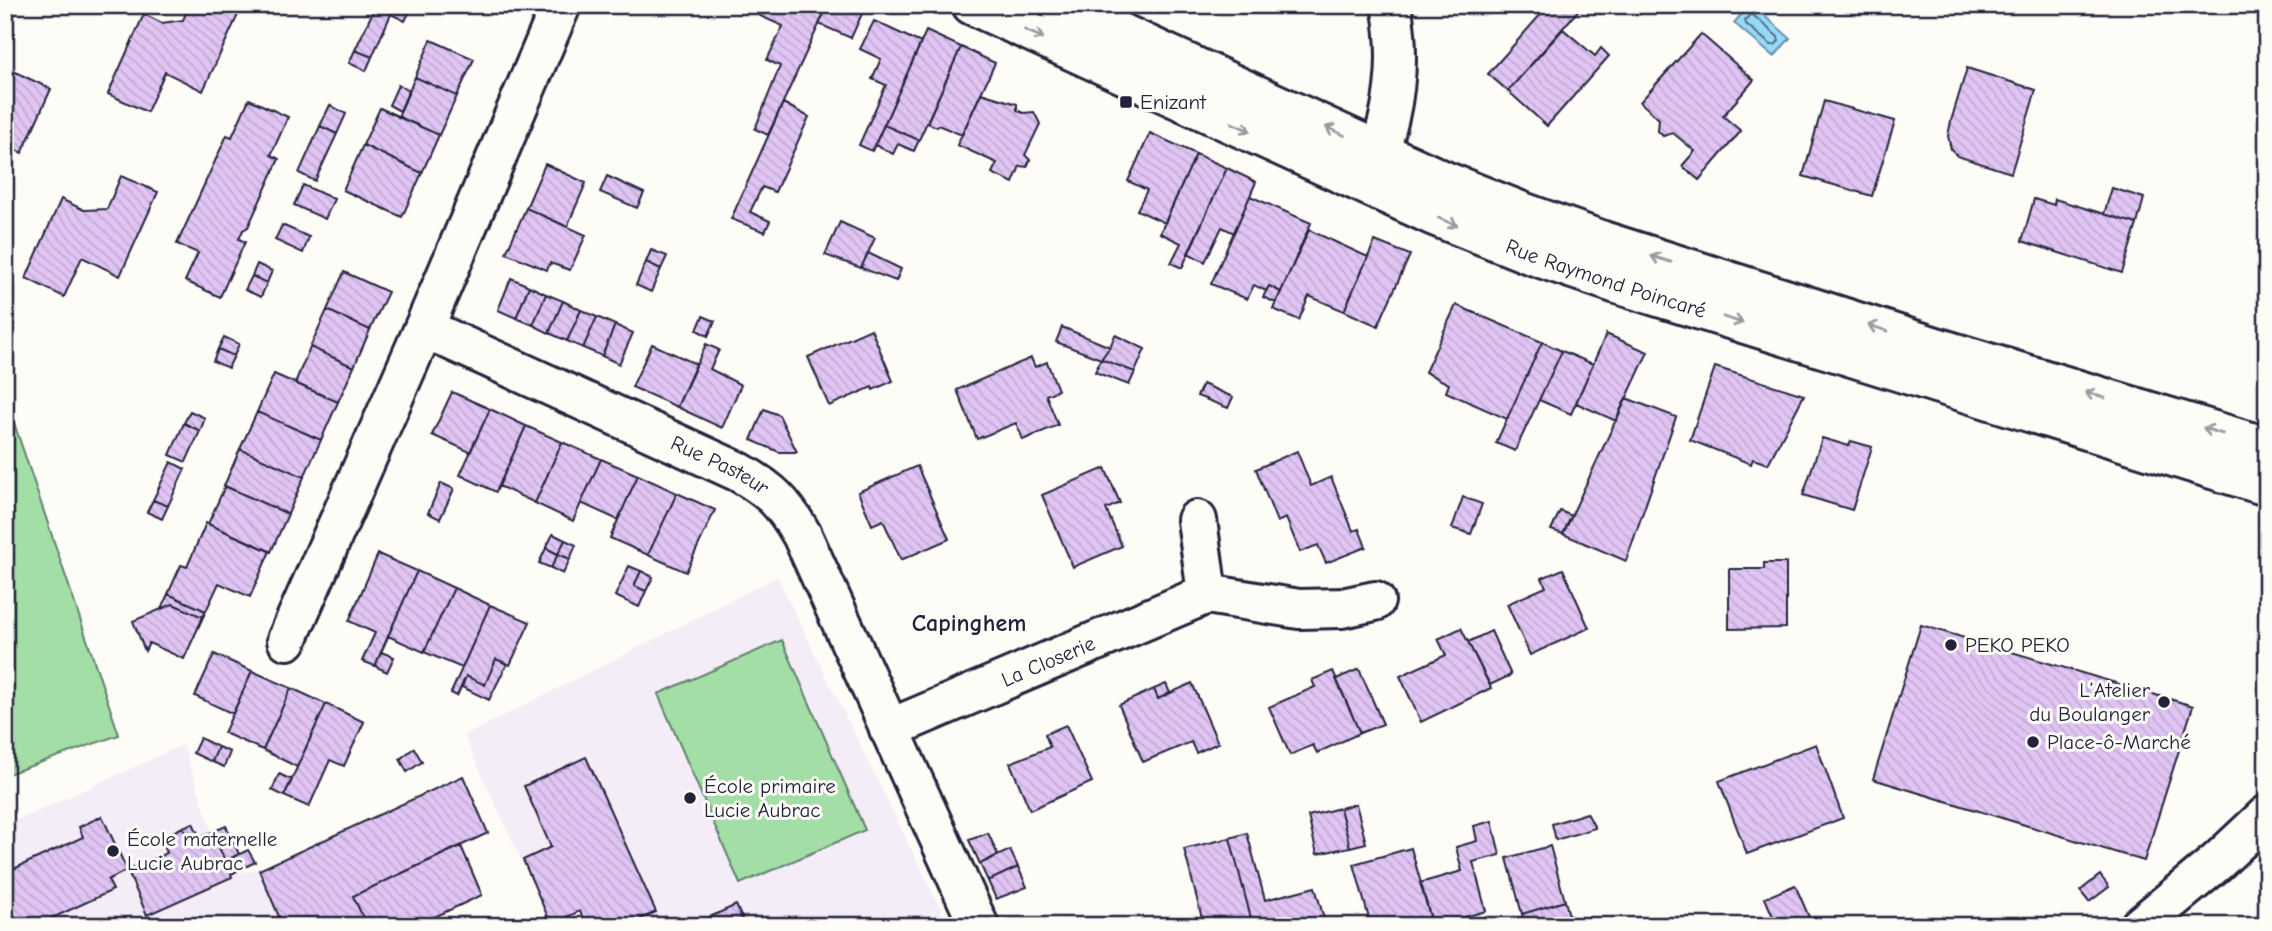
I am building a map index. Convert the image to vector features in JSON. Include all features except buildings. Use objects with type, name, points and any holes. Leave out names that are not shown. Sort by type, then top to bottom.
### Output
[{"type":"main road","points":[[287,640],[424,328],[561,5]]},
{"type":"main road","name":"Rue Raymond Poincaré","points":[[972,5],[1373,169],[1491,200],[1602,241],[1950,351],[2267,447]]},
{"type":"main road","name":"Rue Raymond Poincaré","points":[[1060,5],[1373,169],[1468,230],[1614,283],[2267,486]]},
{"type":"main road","points":[[1373,169],[1392,107],[1396,75],[1396,42],[1391,5]]},
{"type":"main road","name":"Rue Pasteur","points":[[424,328],[738,472],[774,495],[803,535],[979,926]]},
{"type":"main road","points":[[1197,520],[1207,594],[1299,609],[1342,608],[1375,601]]},
{"type":"main road","name":"La Closerie","points":[[889,729],[1207,594]]},
{"type":"main road","points":[[2140,926],[2217,862],[2267,815]]},
{"type":"shaded area","name":"École primaire Lucie Aubrac","points":[[777,577],[949,926],[644,926],[640,919],[625,926],[586,926],[579,911],[551,924],[464,736]]},
{"type":"shaded area","name":"École maternelle Lucie Aubrac","points":[[183,745],[212,832],[230,874],[259,870],[283,926],[5,926],[5,826]]},
{"type":"green space","points":[[5,396],[119,735],[5,775]]},
{"type":"green space","points":[[782,640],[865,830],[740,884],[658,694]]},
{"type":"water","points":[[1749,5],[1790,38],[1774,57],[1734,23]]},
{"type":"place","name":"Enizant","points":[[1126,102]]},
{"type":"place","name":"PEKO PEKO","points":[[1951,645]]},
{"type":"place","name":"L’Atelier du Boulanger","points":[[2164,702]]},
{"type":"place","name":"Place-ô-Marché","points":[[2033,742]]},
{"type":"place","name":"École primaire Lucie Aubrac","points":[[690,798]]},
{"type":"place","name":"École maternelle Lucie Aubrac","points":[[113,851]]},
{"type":"district","name":"Capinghem","points":[[969,623]]}]
